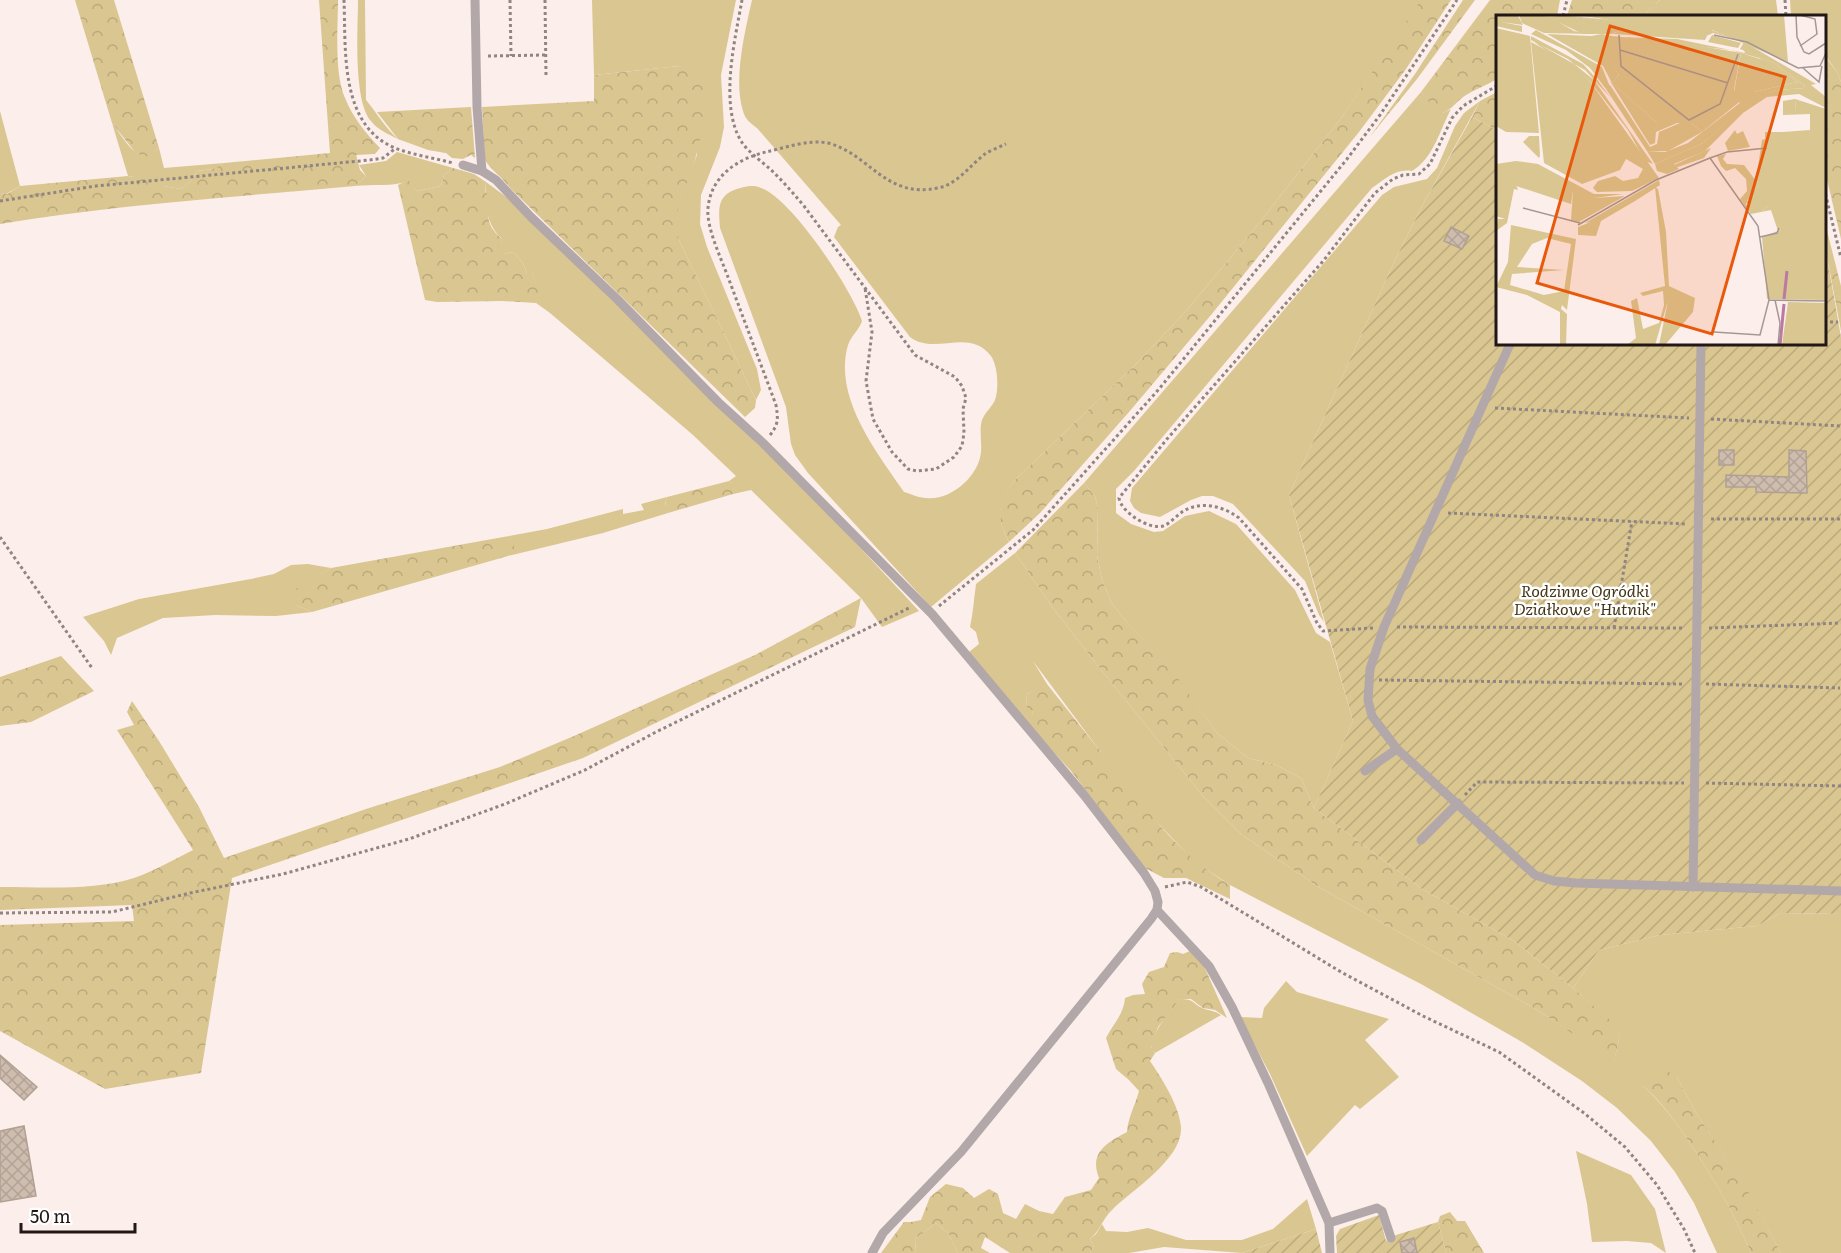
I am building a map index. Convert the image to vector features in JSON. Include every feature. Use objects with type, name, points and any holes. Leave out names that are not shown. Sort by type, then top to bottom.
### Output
[{"type":"lane","points":[[475,0],[477,107],[482,171]]},
{"type":"lane","points":[[463,165],[482,171],[496,180],[921,602],[954,638],[1099,814],[1155,891],[1158,902],[1157,910],[979,1131],[942,1173],[892,1222],[872,1253]]},
{"type":"lane","points":[[1510,345],[1384,627],[1370,669],[1368,700],[1372,716],[1397,749],[1535,875],[1576,884],[1841,891]]},
{"type":"lane","points":[[1693,887],[1701,345]]},
{"type":"lane","points":[[1365,771],[1397,749]]},
{"type":"lane","points":[[1421,840],[1458,803]]},
{"type":"lane","points":[[1157,910],[1196,950],[1218,980],[1268,1083],[1329,1223],[1330,1253]]},
{"type":"lane","points":[[1329,1223],[1377,1208],[1382,1211],[1391,1238]]},
{"type":"path","points":[[344,0],[346,62],[351,93],[358,113],[372,131],[384,142],[396,148],[463,165]]},
{"type":"path","points":[[510,0],[511,56]]},
{"type":"path","points":[[545,0],[546,76]]},
{"type":"path","points":[[742,0],[730,79],[732,116],[742,142],[794,194],[865,288],[915,355],[955,377],[962,386],[966,398],[963,410],[962,446],[954,457],[936,469],[917,471],[908,469],[892,452],[873,418],[866,381],[872,332],[865,288]]},
{"type":"path","points":[[930,612],[1033,530],[1159,389],[1347,159],[1380,115],[1457,0]]},
{"type":"path","points":[[1563,15],[1567,0]]},
{"type":"path","points":[[1785,0],[1786,15]]},
{"type":"path","points":[[476,57],[546,55]]},
{"type":"path","points":[[1496,86],[1463,106],[1452,118],[1425,170],[1419,174],[1403,175],[1393,179],[1375,193],[1317,268],[1167,439],[1119,498],[1120,505],[1129,515],[1154,526],[1162,526],[1192,507],[1208,505],[1231,512],[1239,518],[1302,589],[1323,631],[1384,627],[1698,628],[1841,623]]},
{"type":"path","points":[[763,443],[777,427],[776,405],[721,258],[708,209],[711,192],[717,179],[727,169],[755,155],[806,143],[828,143],[902,187],[919,190],[940,188],[957,180],[986,153],[1006,144]]},
{"type":"path","points":[[0,201],[96,186],[370,160],[383,158],[396,148]]},
{"type":"path","points":[[1826,196],[1841,258]]},
{"type":"path","points":[[1826,322],[1838,322]]},
{"type":"path","points":[[1482,407],[1841,426]]},
{"type":"path","points":[[1435,513],[1698,522],[1841,519]]},
{"type":"path","points":[[1614,628],[1632,521]]},
{"type":"path","points":[[0,537],[92,668]]},
{"type":"path","points":[[0,913],[112,912],[283,874],[409,839],[505,804],[585,770],[656,732],[921,602]]},
{"type":"path","points":[[1369,684],[1383,679],[1840,688]]},
{"type":"path","points":[[1458,803],[1477,782],[1841,786]]},
{"type":"path","points":[[1155,891],[1172,884],[1187,882],[1201,887],[1341,972],[1423,1016],[1499,1052],[1584,1113],[1624,1148],[1657,1185],[1695,1253]]},
{"type":"green space","points":[[75,0],[114,0],[159,148],[153,155],[144,157],[135,152],[112,123]]},
{"type":"green space","points":[[319,0],[338,0],[337,50],[342,88],[355,118],[380,148],[375,154],[356,155],[360,170],[366,176],[355,186],[133,206],[0,224],[0,193],[7,194],[20,186],[133,177],[138,170],[146,174],[154,172],[163,176],[164,186],[181,189],[190,182],[197,171],[213,169],[224,163],[330,153]]},
{"type":"green space","points":[[358,0],[365,0],[366,100],[398,139],[377,127],[365,111],[359,81]]},
{"type":"green space","points":[[592,0],[736,0],[721,75],[724,127],[720,147],[701,195],[700,224],[707,247],[757,369],[761,390],[756,400],[679,240],[675,225],[677,208],[697,155],[680,66],[594,75]]},
{"type":"green space","points":[[752,0],[1422,0],[1339,121],[1252,232],[1186,311],[1136,364],[1013,482],[1004,498],[1001,511],[1002,525],[1009,542],[931,607],[808,473],[795,455],[791,444],[786,407],[720,228],[721,201],[728,193],[748,186],[758,187],[774,195],[804,227],[834,268],[862,321],[848,345],[845,365],[846,384],[852,404],[870,441],[904,492],[926,498],[945,495],[962,485],[975,470],[981,452],[982,420],[994,403],[997,390],[995,366],[991,356],[973,343],[930,344],[910,337],[834,237],[841,225],[757,128],[746,119],[740,99],[739,85],[743,41]]},
{"type":"green space","points":[[1421,0],[1451,0],[1406,69],[1359,132],[1129,412],[1040,513],[1009,542],[1002,525],[1000,511],[1001,504],[1013,482],[1136,364],[1186,311],[1252,232],[1339,121]]},
{"type":"green space","points":[[1463,0],[1475,0],[1417,79],[1369,138],[1415,74]]},
{"type":"green space","points":[[1490,0],[1560,0],[1557,15],[1496,15],[1496,80],[1466,95],[1443,113],[1432,108],[1421,92]]},
{"type":"green space","points":[[1572,0],[1660,0],[1644,15],[1567,15]]},
{"type":"green space","points":[[1660,0],[1776,0],[1778,15],[1644,15]]},
{"type":"green space","points":[[1790,0],[1841,0],[1841,82],[1838,73],[1826,56],[1826,15],[1791,15]]},
{"type":"green space","points":[[1826,58],[1838,73],[1841,82],[1841,239],[1826,175]]},
{"type":"green space","points":[[680,66],[708,92],[698,148],[677,217],[679,240],[756,400],[755,408],[745,417],[510,188],[485,160],[482,107],[594,101],[594,75]]},
{"type":"green space","points":[[1421,92],[1443,113],[1451,109],[1431,152],[1412,171],[1396,173],[1372,188],[1134,471],[1116,489],[1116,513],[1131,524],[1154,532],[1163,531],[1185,516],[1209,511],[1236,524],[1295,590],[1316,633],[1330,642],[1353,721],[1314,808],[1301,778],[1276,765],[1248,758],[1217,733],[1168,666],[1111,602],[1102,580],[1097,555],[1098,508],[1095,496],[1084,483]]},
{"type":"green space","points":[[1496,93],[1496,129],[1472,117],[1480,101]]},
{"type":"green space","points":[[1480,101],[1394,262],[1289,495],[1324,622],[1305,581],[1233,504],[1213,496],[1202,496],[1160,517],[1141,513],[1134,508],[1130,501],[1132,488],[1382,195],[1394,187],[1427,179],[1437,168],[1455,126],[1464,113]]},
{"type":"green space","points":[[471,107],[475,158],[471,155],[463,159],[452,158],[446,153],[428,150],[398,139],[377,112]]},
{"type":"green space","points":[[0,111],[20,186],[6,194],[0,193]]},
{"type":"green space","name":"Rodzinne Ogródki Działkowe \"Hutnik\"","points":[[1472,117],[1496,129],[1496,345],[1826,345],[1826,252],[1841,337],[1841,914],[1781,913],[1757,926],[1660,935],[1599,950],[1573,988],[1514,941],[1422,889],[1314,808],[1353,721],[1289,495],[1394,262],[1423,204]]},
{"type":"green space","points":[[112,123],[127,144],[139,154],[145,156],[152,154],[159,148],[164,168],[224,163],[213,169],[197,171],[190,182],[181,189],[164,186],[146,174],[128,176]]},
{"type":"green space","points":[[397,152],[453,168],[444,175],[441,186],[417,191],[408,181],[389,185],[355,186],[366,176],[359,165],[386,161]]},
{"type":"green space","points":[[453,168],[474,174],[486,182],[485,192],[491,198],[494,206],[488,212],[490,224],[502,239],[501,249],[505,254],[513,252],[523,263],[527,273],[532,273],[541,294],[536,303],[425,300],[398,185],[408,180],[417,191],[441,186],[444,175]]},
{"type":"green space","points":[[486,182],[509,199],[569,257],[826,511],[919,611],[882,627],[861,598],[751,490],[733,494],[733,483],[729,481],[736,476],[693,435],[536,303],[540,294],[532,273],[527,273],[523,263],[513,252],[505,254],[500,249],[502,239],[492,227],[487,213]]},
{"type":"green space","points":[[1826,227],[1841,286],[1841,331],[1826,251]]},
{"type":"green space","points":[[729,481],[734,483],[733,494],[668,513],[665,505],[667,497]]},
{"type":"green space","points":[[1084,483],[1095,496],[1098,508],[1097,555],[1102,580],[1111,602],[1123,618],[1169,666],[1217,733],[1248,758],[1276,765],[1301,778],[1314,808],[1422,889],[1514,941],[1573,988],[1617,1026],[1619,1039],[1614,1062],[1539,1011],[1317,886],[1242,835],[1203,796],[1053,608],[1015,553]]},
{"type":"green space","points":[[667,497],[665,504],[668,513],[603,533],[508,556],[513,546],[509,536],[547,529],[623,509],[623,514],[644,510],[641,504]]},
{"type":"green space","points":[[509,536],[514,543],[514,550],[508,556],[312,612],[296,605],[294,597],[301,583],[331,568]]},
{"type":"green space","points":[[1015,553],[1053,608],[1098,666],[1203,796],[1242,835],[1317,886],[1539,1011],[1614,1061],[1619,1039],[1616,1026],[1573,988],[1599,950],[1660,935],[1757,926],[1781,913],[1841,914],[1841,1253],[1781,1253],[1750,1196],[1695,1111],[1677,1077],[1643,1086],[1671,1116],[1704,1164],[1729,1207],[1751,1253],[1717,1253],[1694,1203],[1675,1172],[1651,1141],[1617,1108],[1582,1081],[1522,1042],[1421,984],[1230,885],[1195,862],[1129,790],[1033,661],[1047,684],[1038,684],[1035,690],[1026,694],[1027,709],[1032,710],[1033,714],[1027,723],[969,652],[979,644],[976,632],[970,627],[976,584]]},
{"type":"green space","points":[[308,564],[331,568],[318,575],[296,605],[312,612],[276,616],[215,615],[163,618],[117,638],[111,655],[104,641],[83,617],[139,599],[251,579],[274,574],[291,565]]},
{"type":"green space","points":[[861,598],[855,627],[583,758],[232,878],[201,1073],[105,1089],[0,1031],[0,925],[134,921],[132,905],[0,910],[0,887],[68,887],[118,882],[149,872],[193,850],[117,730],[134,725],[127,712],[132,701],[199,807],[224,858],[366,809],[500,767],[755,655]]},
{"type":"green space","points":[[61,656],[94,691],[31,722],[0,726],[0,677]]},
{"type":"green space","points":[[1037,684],[1047,684],[1167,834],[1213,874],[1230,885],[1230,899],[1186,878],[1164,878],[1145,868],[1071,771],[1027,723],[1029,716],[1033,714],[1032,710],[1027,710],[1026,694],[1034,690]]},
{"type":"green space","points":[[1190,951],[1204,966],[1227,1018],[1215,1010],[1203,1008],[1191,999],[1180,999],[1158,1027],[1151,1048],[1155,1053],[1150,1061],[1177,1110],[1181,1127],[1179,1139],[1174,1151],[1155,1173],[1109,1213],[1090,1239],[1094,1246],[1090,1253],[1010,1253],[985,1237],[981,1248],[990,1253],[958,1253],[948,1233],[936,1223],[915,1239],[916,1253],[881,1253],[904,1222],[921,1220],[930,1197],[946,1184],[963,1188],[974,1198],[989,1189],[998,1194],[1003,1213],[1016,1219],[1025,1204],[1039,1211],[1053,1214],[1065,1197],[1091,1190],[1099,1178],[1096,1169],[1098,1155],[1112,1140],[1127,1132],[1139,1091],[1116,1069],[1106,1038],[1120,1014],[1125,998],[1145,994],[1142,984],[1149,972],[1164,967],[1170,953],[1183,954]]},
{"type":"green space","points":[[1286,981],[1297,992],[1389,1019],[1365,1040],[1399,1077],[1360,1109],[1355,1105],[1307,1156],[1270,1074],[1240,1017],[1262,1018],[1264,1008]]},
{"type":"green space","points":[[1180,999],[1185,999],[1221,1015],[1155,1053],[1151,1049],[1155,1034]]},
{"type":"green space","points":[[1664,1069],[1677,1077],[1695,1111],[1750,1195],[1781,1253],[1751,1253],[1729,1207],[1704,1164],[1671,1116],[1643,1086],[1650,1070]]},
{"type":"green space","points":[[1576,1151],[1631,1175],[1655,1209],[1666,1253],[1651,1243],[1592,1242]]},
{"type":"green space","points":[[1307,1199],[1316,1229],[1242,1253],[1164,1247],[1129,1253],[1090,1253],[1094,1246],[1090,1239],[1102,1224],[1106,1231],[1127,1232],[1148,1228],[1186,1240],[1242,1240],[1273,1229]]},
{"type":"green space","points":[[1450,1212],[1457,1221],[1465,1221],[1484,1253],[1446,1253],[1438,1222],[1440,1216]]},
{"type":"green space","points":[[1379,1215],[1386,1241],[1396,1235],[1438,1222],[1446,1253],[1337,1253],[1336,1236],[1340,1229]]},
{"type":"green space","points":[[936,1223],[948,1233],[958,1253],[916,1253],[915,1239]]},
{"type":"green space","points":[[1316,1229],[1322,1253],[1242,1253]]},
{"type":"building","points":[[1451,227],[1469,236],[1462,249],[1444,241]]},
{"type":"building","points":[[1719,450],[1734,450],[1734,465],[1719,465]]},
{"type":"building","points":[[1789,450],[1806,451],[1807,493],[1756,492],[1756,487],[1726,487],[1726,475],[1789,477]]},
{"type":"building","points":[[0,1055],[37,1087],[24,1100],[0,1078]]},
{"type":"building","points":[[24,1126],[36,1196],[0,1202],[0,1131]]},
{"type":"building","points":[[1414,1238],[1417,1253],[1402,1253],[1400,1242]]}]
